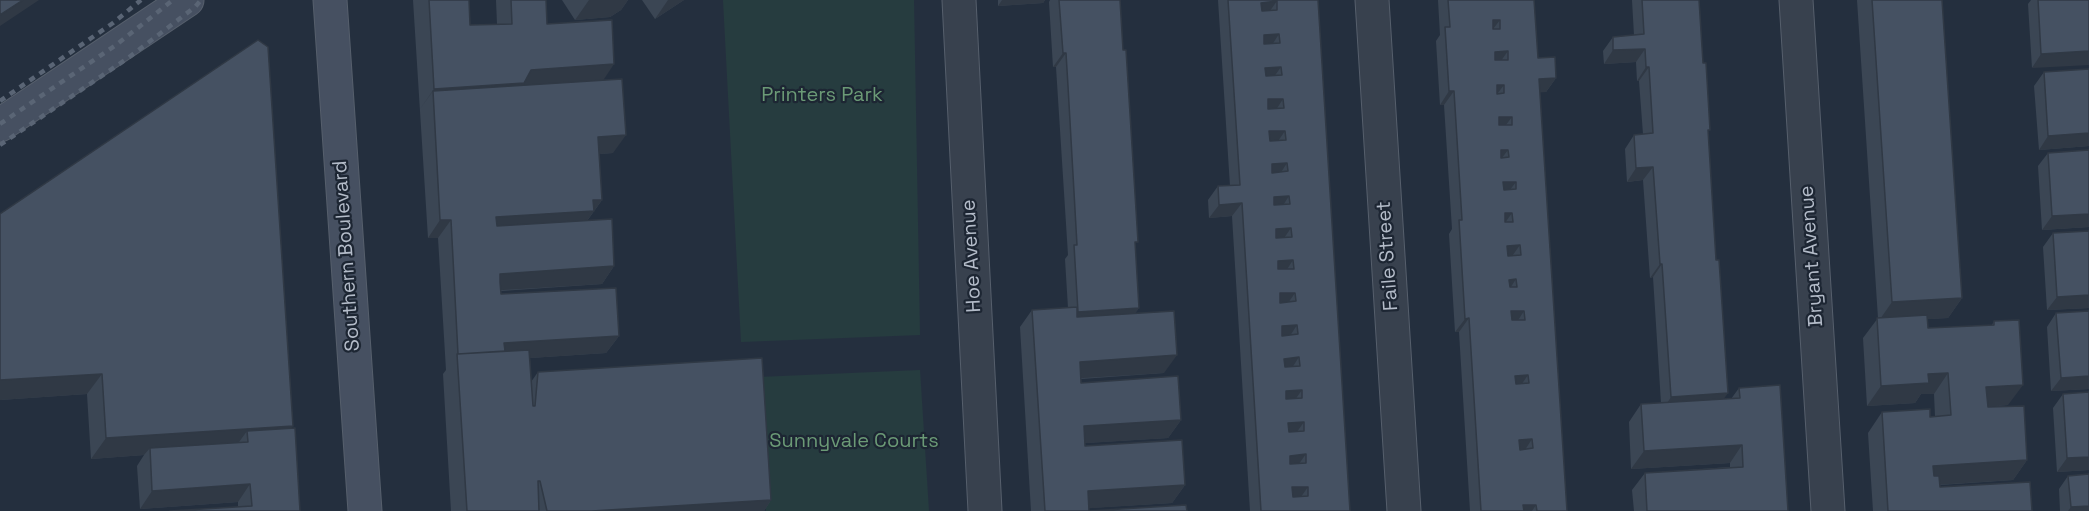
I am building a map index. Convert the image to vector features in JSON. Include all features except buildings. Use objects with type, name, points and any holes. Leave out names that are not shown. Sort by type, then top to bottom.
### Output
[{"type":"main road","points":[[0,124],[187,0]]},
{"type":"main road","name":"Southern Boulevard","points":[[330,0],[364,511]]},
{"type":"street","name":"Hoe Avenue","points":[[959,0],[986,511]]},
{"type":"street","name":"Faile Street","points":[[1372,0],[1404,511]]},
{"type":"street","name":"Bryant Avenue","points":[[1796,0],[1828,511]]},
{"type":"green space","name":"Printers Park","points":[[723,0],[914,0],[920,335],[741,342]]},
{"type":"green space","name":"Sunnyvale Courts","points":[[920,370],[929,511],[766,511],[759,377]]},
{"type":"railway","points":[[0,101],[113,23],[141,0]]},
{"type":"railway","points":[[0,124],[116,45],[173,0]]},
{"type":"railway","points":[[0,145],[128,58],[201,0]]}]
